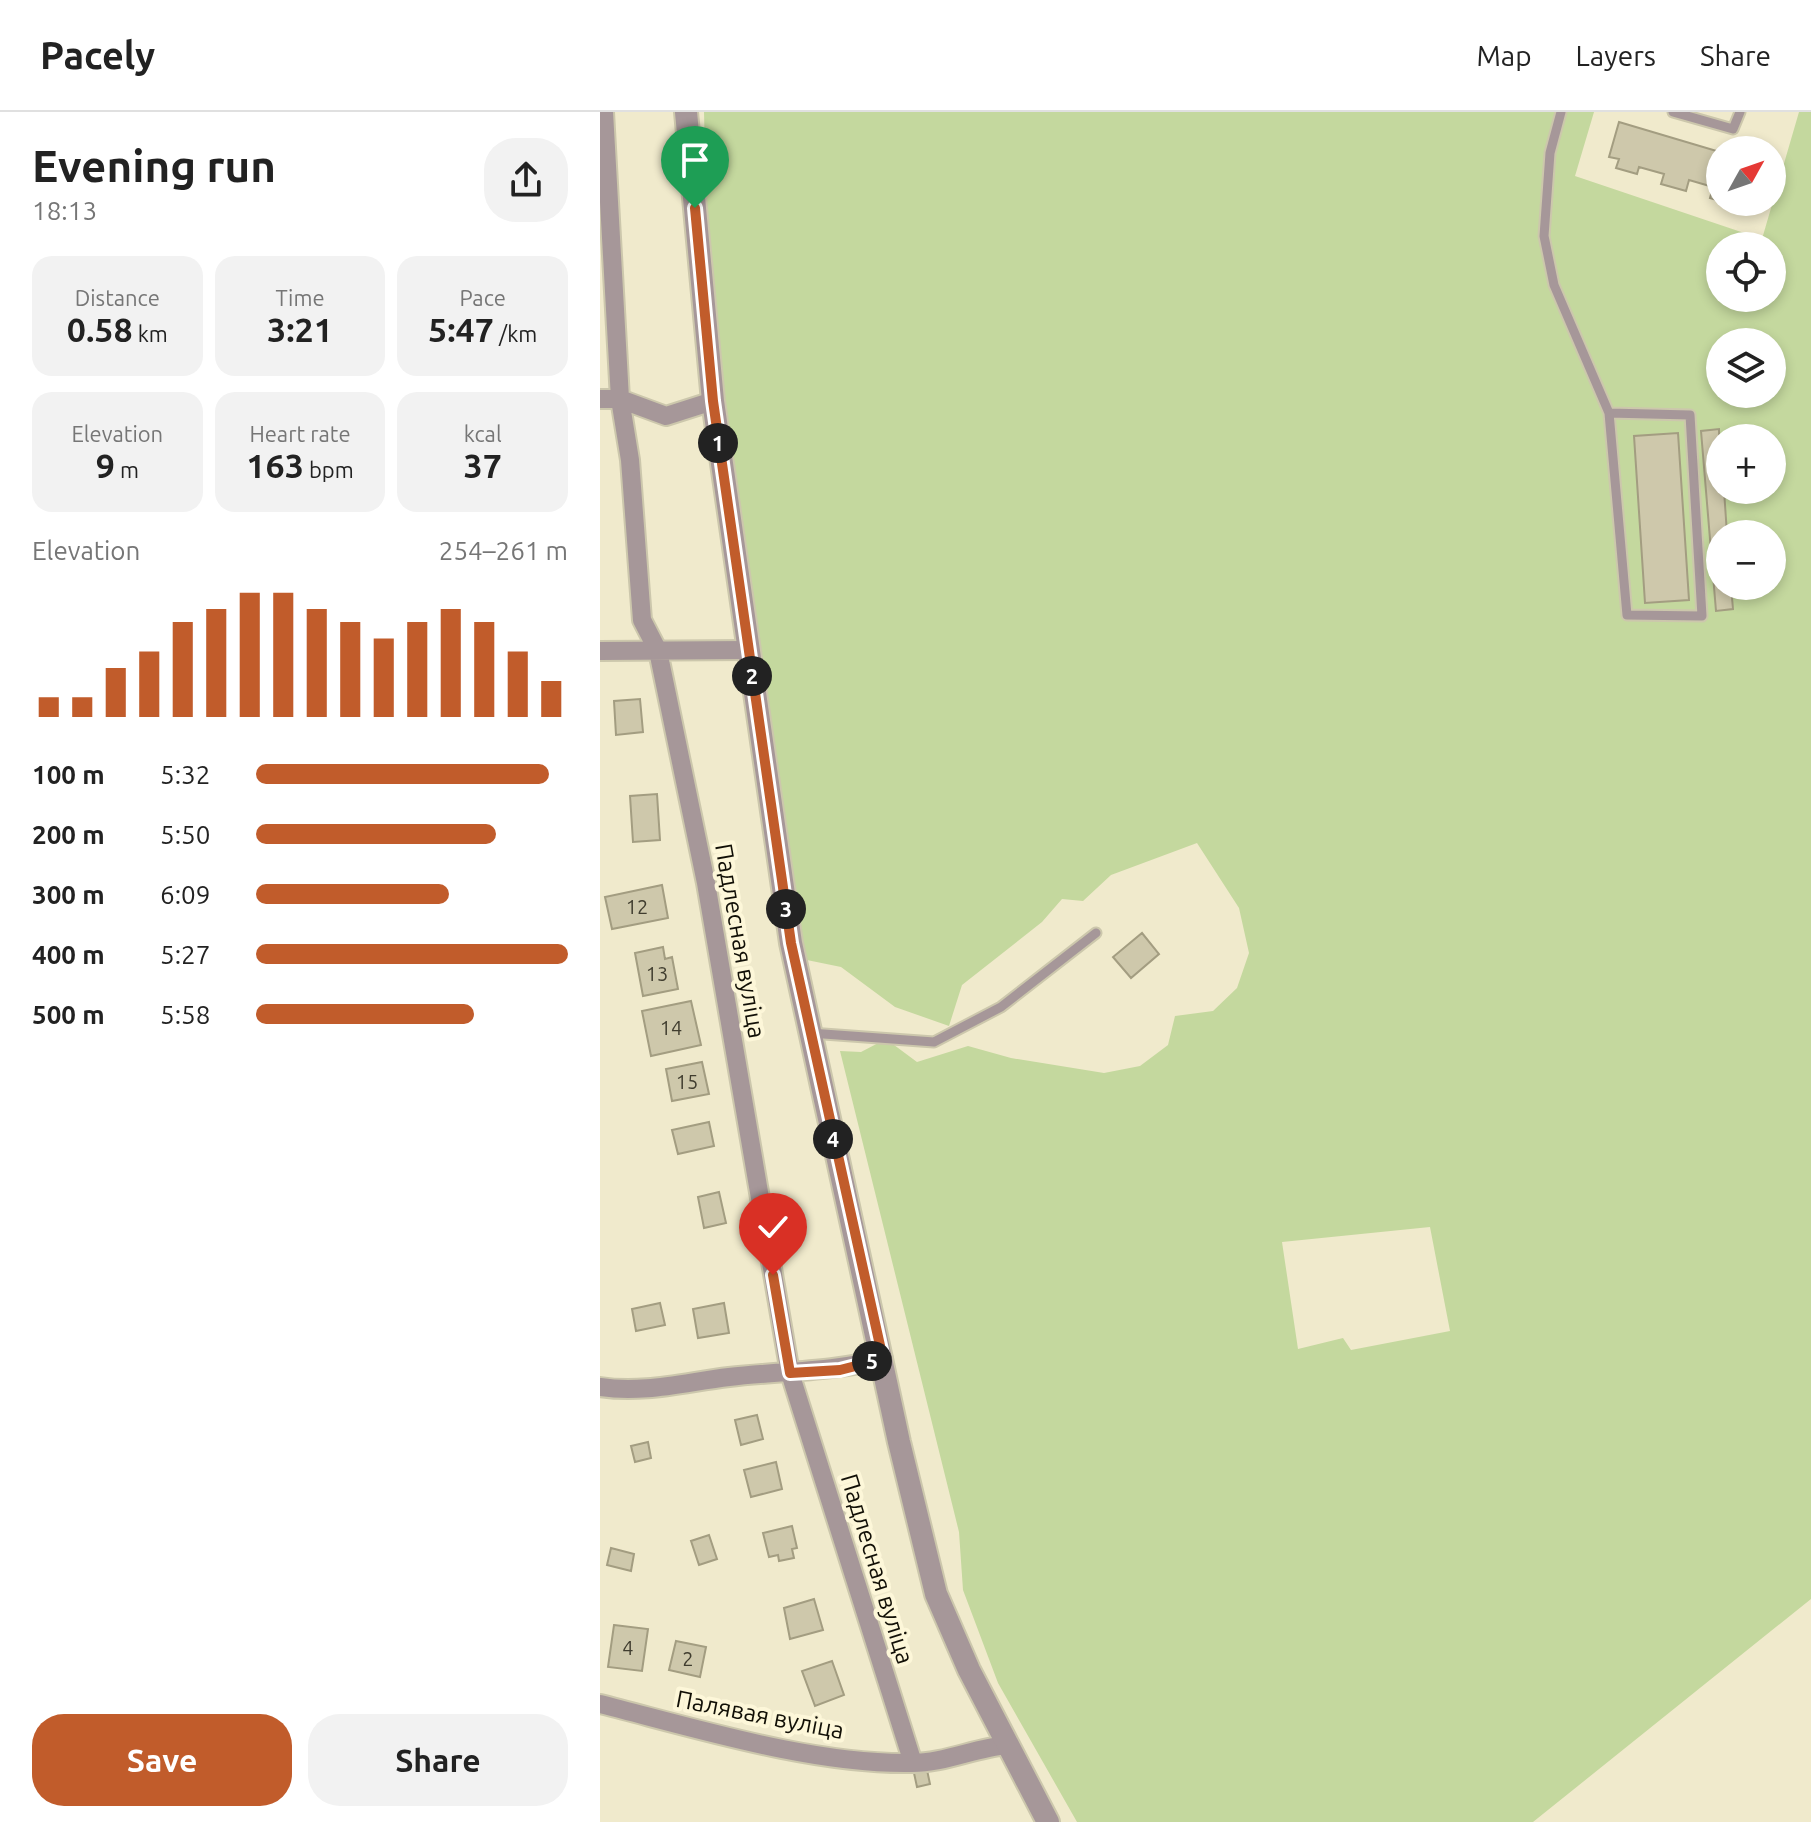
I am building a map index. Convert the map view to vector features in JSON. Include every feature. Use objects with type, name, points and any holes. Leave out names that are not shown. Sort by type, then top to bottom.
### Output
[{"type":"street","name":"Падлесная вуліца","points":[[604,112],[620,399],[630,460],[642,620],[658,651],[706,883],[790,1373],[913,1763]]},
{"type":"street","points":[[686,112],[713,401],[791,943],[810,1033],[936,1594],[1007,1745],[1048,1822]]},
{"type":"street","points":[[600,399],[620,399],[666,416],[713,401]]},
{"type":"street","points":[[600,651],[748,650]]},
{"type":"street","points":[[600,1387],[670,1387],[725,1377],[840,1370],[883,1359]]},
{"type":"street","name":"Палявая вуліца","points":[[600,1704],[753,1743],[913,1763],[1007,1745]]},
{"type":"lane","points":[[1561,112],[1550,153],[1544,236],[1554,285],[1609,413],[1627,615],[1702,616],[1690,415],[1609,413]]},
{"type":"lane","points":[[1673,112],[1733,129],[1740,112]]},
{"type":"lane","points":[[810,1033],[934,1042],[1001,1007],[1096,933]]},
{"type":"green space","points":[[704,112],[1594,112],[1575,176],[1741,232],[1706,232],[1706,312],[1786,312],[1786,232],[1764,232],[1769,216],[1786,216],[1786,157],[1799,112],[1811,112],[1811,1599],[1533,1822],[1077,1822],[998,1683],[963,1590],[959,1532],[840,1051],[861,1052],[886,1039],[917,1062],[968,1046],[1011,1058],[1104,1073],[1140,1066],[1168,1045],[1175,1016],[1213,1011],[1237,988],[1249,953],[1239,908],[1197,843],[1111,875],[1083,901],[1062,899],[1042,922],[962,985],[949,1026],[895,1007],[841,967],[802,959],[709,311]],"holes":[[[1430,1227],[1450,1331],[1351,1350],[1343,1338],[1298,1349],[1282,1242]]]},
{"type":"building","points":[[1619,122],[1706,148],[1706,185],[1689,180],[1686,191],[1661,184],[1664,174],[1639,167],[1637,174],[1616,168],[1619,159],[1609,157]]},
{"type":"building","points":[[1706,430],[1706,491],[1701,431]]},
{"type":"building","points":[[1678,433],[1689,600],[1645,603],[1634,436]]},
{"type":"building","points":[[1707,504],[1725,504],[1726,520],[1708,520]]},
{"type":"building","points":[[1715,600],[1732,600],[1733,609],[1716,611]]},
{"type":"building","points":[[640,699],[643,732],[616,735],[614,701]]},
{"type":"building","points":[[657,794],[660,840],[633,842],[630,796]]},
{"type":"building","points":[[662,885],[668,918],[612,929],[605,897]]},
{"type":"building","points":[[1142,933],[1159,954],[1131,978],[1113,957]]},
{"type":"building","points":[[663,947],[665,959],[672,957],[678,989],[643,996],[635,953]]},
{"type":"building","points":[[691,1001],[701,1045],[651,1056],[642,1011]]},
{"type":"building","points":[[702,1062],[709,1094],[672,1101],[666,1069]]},
{"type":"building","points":[[709,1122],[714,1146],[678,1154],[672,1130]]},
{"type":"building","points":[[719,1192],[726,1223],[704,1228],[698,1197]]},
{"type":"building","points":[[660,1303],[665,1325],[636,1331],[632,1309]]},
{"type":"building","points":[[724,1303],[729,1333],[698,1338],[693,1309]]},
{"type":"building","points":[[757,1415],[763,1439],[741,1445],[735,1420]]},
{"type":"building","points":[[648,1442],[651,1458],[635,1462],[631,1446]]},
{"type":"building","points":[[776,1462],[782,1489],[751,1497],[744,1470]]},
{"type":"building","points":[[792,1526],[797,1548],[792,1549],[794,1558],[779,1561],[778,1555],[769,1557],[763,1533]]},
{"type":"building","points":[[709,1535],[717,1559],[699,1565],[691,1541]]},
{"type":"building","points":[[611,1548],[634,1554],[631,1571],[607,1565]]},
{"type":"building","points":[[814,1599],[823,1630],[790,1639],[784,1608]]},
{"type":"building","points":[[614,1625],[648,1629],[642,1671],[608,1667]]},
{"type":"building","points":[[676,1641],[706,1647],[700,1677],[669,1670]]},
{"type":"building","points":[[832,1661],[844,1695],[815,1706],[802,1671]]},
{"type":"building","points":[[927,1770],[930,1784],[917,1787],[914,1773]]},
{"type":"route","points":[[695,208],[713,401],[791,943],[883,1359],[840,1370],[790,1373],[773,1275]]}]
